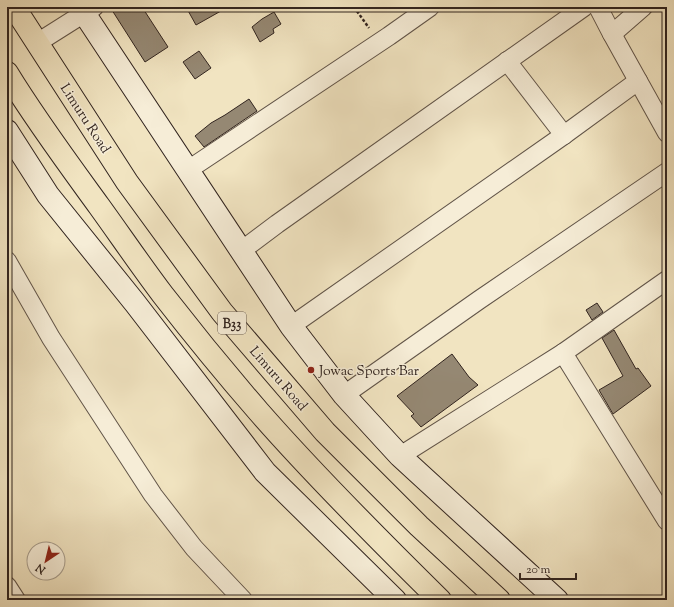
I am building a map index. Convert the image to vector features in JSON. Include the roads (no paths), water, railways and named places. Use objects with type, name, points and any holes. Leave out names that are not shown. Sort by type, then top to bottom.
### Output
[{"type":"highway","name":"Limuru Road","points":[[14,7],[127,182],[222,312],[325,432],[419,526],[499,600]]},
{"type":"highway","name":"B33","points":[[7,73],[70,166],[120,236],[163,295],[216,360],[259,412],[311,470],[440,600]]},
{"type":"street","points":[[188,170],[430,7]]},
{"type":"street","points":[[241,251],[584,7]]},
{"type":"street","points":[[598,7],[667,133]]},
{"type":"street","points":[[612,34],[643,7]]},
{"type":"street","points":[[37,43],[86,9],[241,251],[292,326],[344,395],[400,456],[556,600]]},
{"type":"street","points":[[507,61],[564,135]]},
{"type":"street","points":[[292,326],[564,135],[638,81]]},
{"type":"street","points":[[7,131],[48,195],[135,303],[265,472],[395,600]]},
{"type":"street","points":[[344,395],[667,172]]},
{"type":"street","points":[[7,261],[51,338],[153,495],[194,548],[243,600]]},
{"type":"street","points":[[400,456],[563,353],[667,280]]},
{"type":"street","points":[[563,353],[667,521]]},
{"type":"street","points":[[7,586],[16,600]]},
{"type":"place","name":"Jowac Sports Bar","points":[[311,370]]}]
